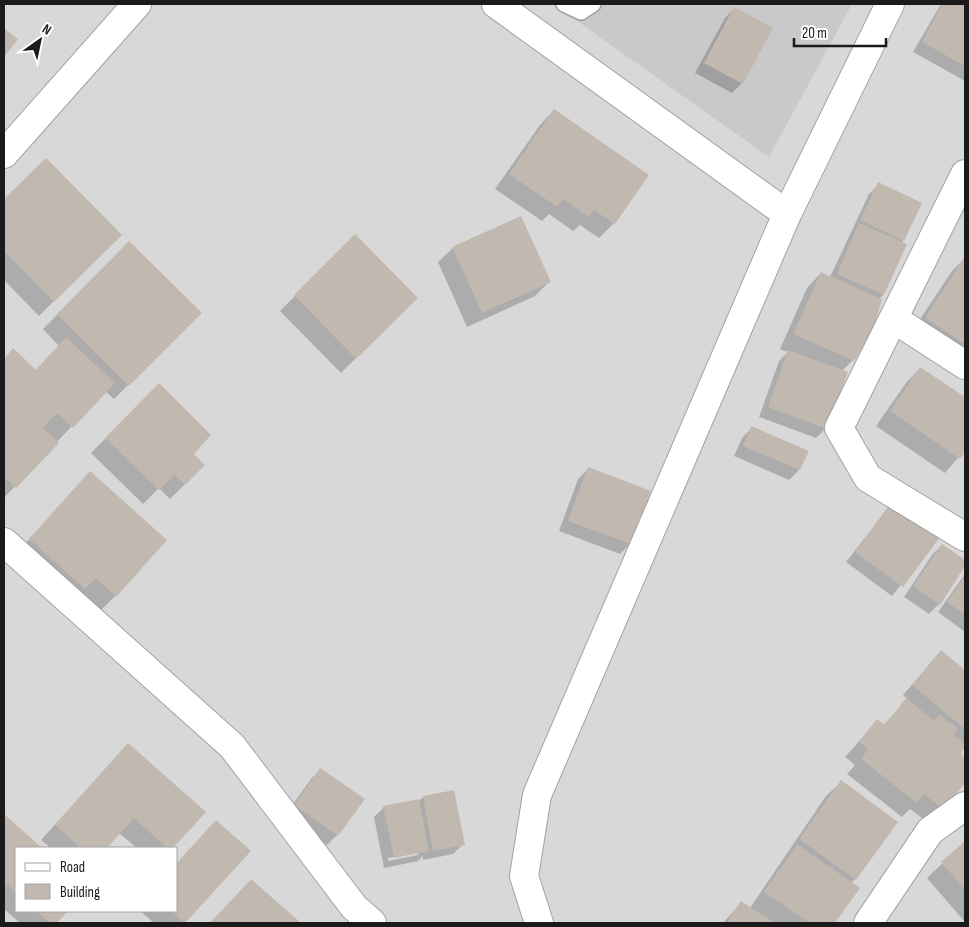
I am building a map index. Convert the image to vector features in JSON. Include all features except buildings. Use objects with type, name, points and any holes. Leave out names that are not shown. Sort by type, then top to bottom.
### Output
[{"type":"street","points":[[4,154],[137,4]]},
{"type":"street","points":[[496,4],[787,214]]},
{"type":"street","points":[[539,923],[524,876],[537,795],[787,214],[890,4]]},
{"type":"street","points":[[965,174],[839,428],[868,478],[965,537]]},
{"type":"street","points":[[894,319],[965,365]]},
{"type":"street","points":[[4,542],[232,746],[354,907],[372,923]]},
{"type":"street","points":[[868,923],[930,831],[965,806]]},
{"type":"lane","points":[[564,4],[581,12],[593,4]]},
{"type":"shaded area","points":[[4,4],[965,4],[965,923],[4,923]]},
{"type":"shaded area","points":[[553,4],[852,4],[769,157]]}]
